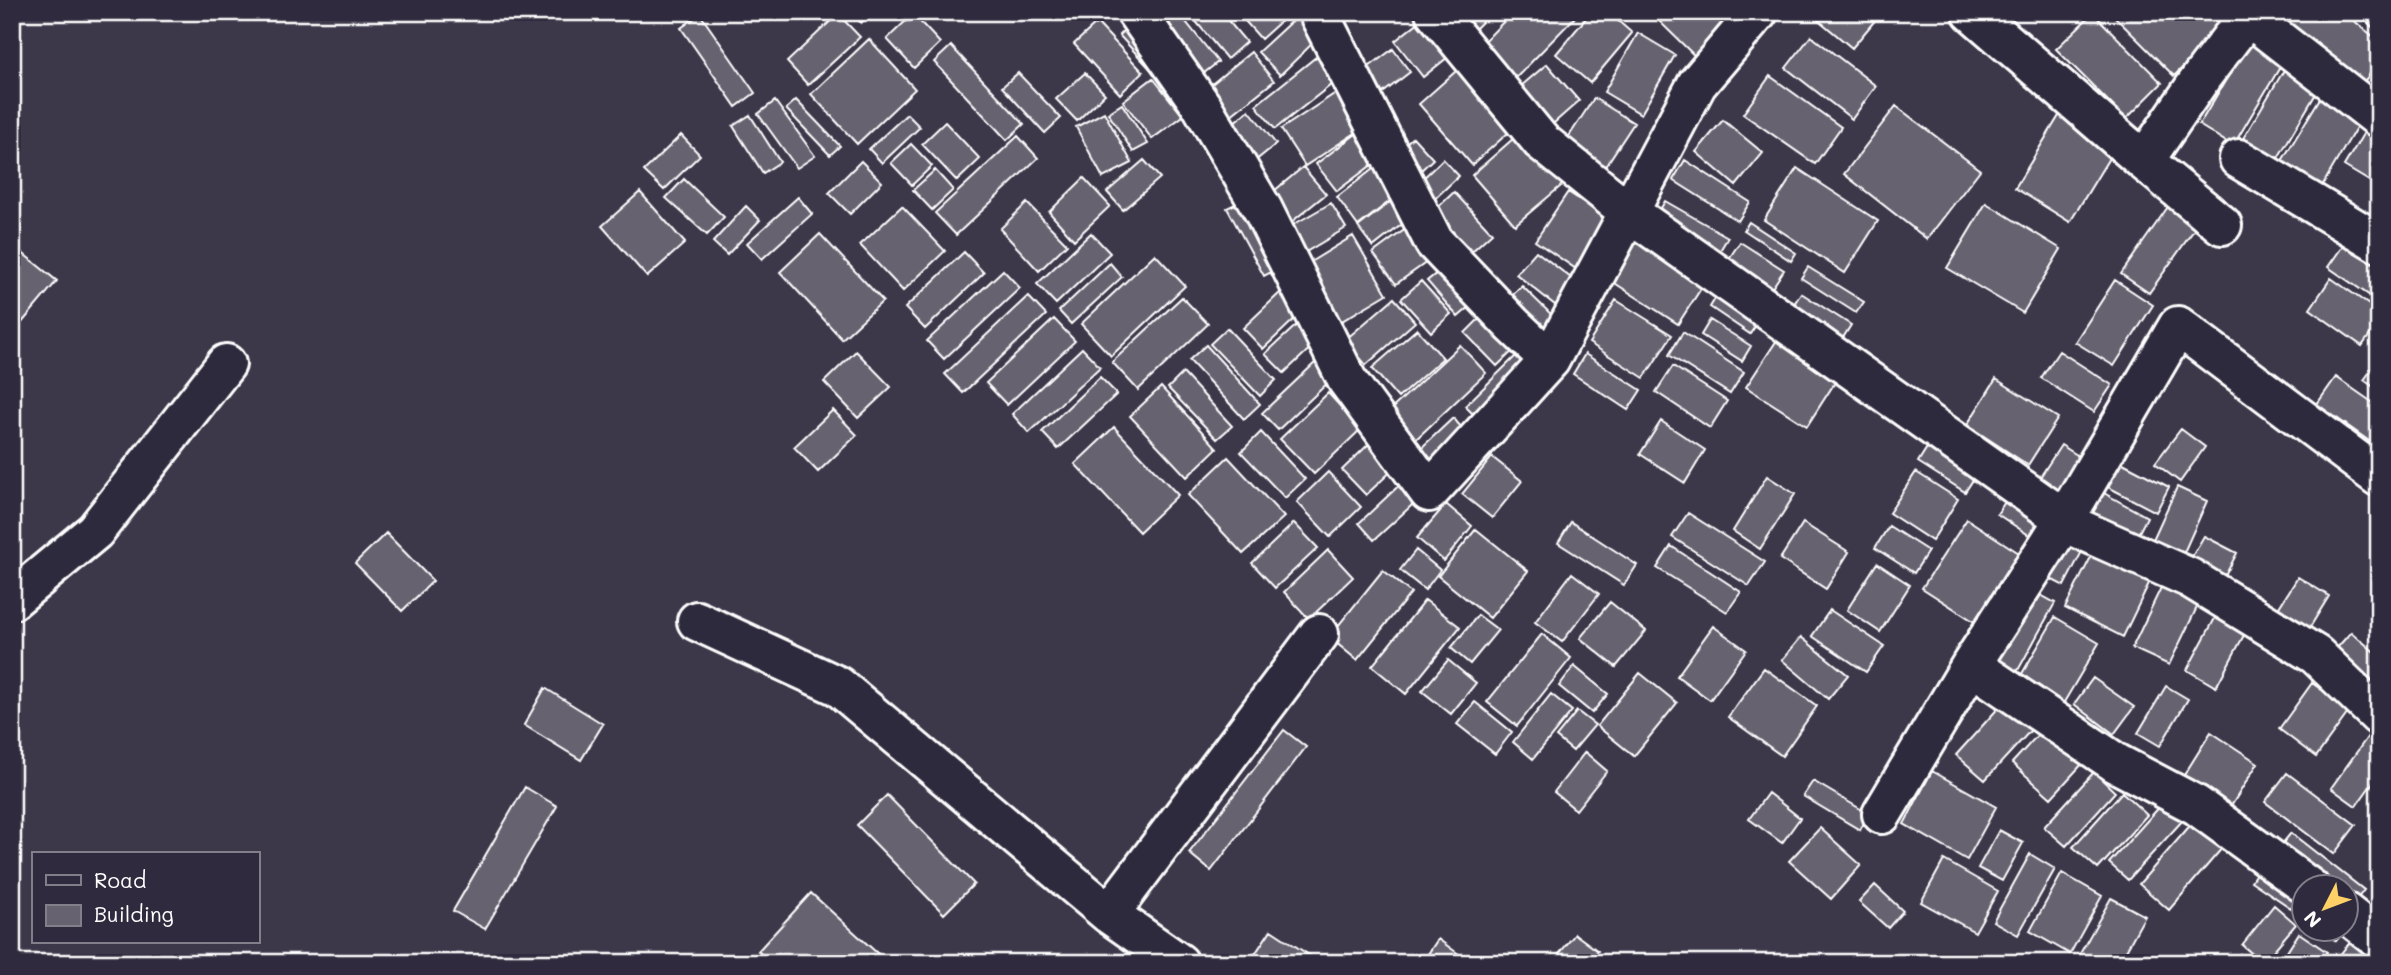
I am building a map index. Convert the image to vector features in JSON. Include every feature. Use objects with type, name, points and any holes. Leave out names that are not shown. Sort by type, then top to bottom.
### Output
[{"type":"street","points":[[1136,12],[1203,108],[1263,211],[1347,380],[1429,492],[1550,360],[1697,84],[1758,12]]},
{"type":"street","points":[[1318,12],[1434,242],[1550,360]]},
{"type":"street","points":[[1435,12],[1541,141],[1629,212],[2077,528],[2190,578],[2316,655],[2379,716]]},
{"type":"street","points":[[1972,12],[2222,225]]},
{"type":"street","points":[[2144,161],[2203,75],[2250,14],[2379,118]]},
{"type":"street","points":[[2239,159],[2379,243]]},
{"type":"street","points":[[1882,814],[1970,665],[2065,519],[2178,326],[2379,477]]},
{"type":"street","points":[[12,600],[95,531],[226,364]]},
{"type":"street","points":[[697,621],[838,686],[1109,914],[1179,963]]},
{"type":"street","points":[[1109,914],[1320,634]]},
{"type":"street","points":[[1970,665],[2116,763],[2196,806],[2292,874]]},
{"type":"street","points":[[2360,924],[2379,939]]},
{"type":"building","points":[[851,12],[872,12],[861,23]]},
{"type":"building","points":[[1159,12],[1178,12],[1218,62],[1194,81]]},
{"type":"building","points":[[1188,12],[1221,12],[1246,42],[1227,59]]},
{"type":"building","points":[[1237,12],[1291,12],[1261,39]]},
{"type":"building","points":[[1450,12],[1492,12],[1471,33]]},
{"type":"building","points":[[1513,12],[1580,12],[1509,85],[1474,52]]},
{"type":"building","points":[[1591,12],[1608,12],[1632,33],[1590,83],[1556,54]]},
{"type":"building","points":[[1659,12],[1753,12],[1702,63],[1655,17]]},
{"type":"building","points":[[1809,12],[1882,12],[1852,48]]},
{"type":"building","points":[[2110,12],[2210,12],[2224,26],[2174,76]]},
{"type":"building","points":[[2273,12],[2343,12],[2379,41],[2379,63],[2362,84]]},
{"type":"building","points":[[2356,12],[2379,12],[2379,33]]},
{"type":"building","points":[[1430,13],[1458,49],[1423,77],[1395,41]]},
{"type":"building","points":[[2093,13],[2162,83],[2126,119],[2056,49]]},
{"type":"building","points":[[700,14],[755,93],[736,107],[681,28]]},
{"type":"building","points":[[838,14],[860,37],[808,85],[787,62]]},
{"type":"building","points":[[913,14],[940,43],[914,68],[887,39]]},
{"type":"building","points":[[1296,17],[1317,39],[1280,75],[1258,52]]},
{"type":"building","points":[[1097,23],[1143,72],[1120,94],[1074,44]]},
{"type":"building","points":[[1130,24],[1167,63],[1155,74],[1119,35]]},
{"type":"building","points":[[1638,33],[1675,55],[1641,114],[1604,92]]},
{"type":"building","points":[[1811,36],[1876,86],[1852,119],[1786,68]]},
{"type":"building","points":[[869,39],[915,89],[857,144],[811,94]]},
{"type":"building","points":[[2249,41],[2283,62],[2233,146],[2199,125]]},
{"type":"building","points":[[951,46],[1024,124],[1007,140],[934,62]]},
{"type":"building","points":[[1393,49],[1410,72],[1375,99],[1358,75]]},
{"type":"building","points":[[1251,52],[1274,81],[1230,116],[1207,88]]},
{"type":"building","points":[[1321,53],[1341,77],[1275,129],[1256,105]]},
{"type":"building","points":[[1464,64],[1517,125],[1472,165],[1419,104]]},
{"type":"building","points":[[1547,64],[1579,101],[1546,130],[1514,92]]},
{"type":"building","points":[[2287,65],[2321,85],[2272,168],[2238,147]]},
{"type":"building","points":[[1018,73],[1061,118],[1045,133],[1002,87]]},
{"type":"building","points":[[1085,73],[1105,94],[1077,121],[1056,99]]},
{"type":"building","points":[[2379,74],[2379,95],[2369,86]]},
{"type":"building","points":[[1770,76],[1841,127],[1815,164],[1743,114]]},
{"type":"building","points":[[1153,78],[1183,116],[1152,139],[1123,101]]},
{"type":"building","points":[[1345,87],[1369,124],[1305,166],[1281,129]]},
{"type":"building","points":[[2325,90],[2364,114],[2318,193],[2277,169]]},
{"type":"building","points":[[1594,98],[1634,123],[1601,173],[1562,147]]},
{"type":"building","points":[[796,100],[840,146],[830,155],[786,109]]},
{"type":"building","points":[[775,101],[815,156],[797,168],[758,114]]},
{"type":"building","points":[[2068,101],[2123,135],[2070,222],[2015,188]]},
{"type":"building","points":[[1122,104],[1148,144],[1133,152],[1108,113]]},
{"type":"building","points":[[1896,106],[1980,170],[1927,239],[1844,174]]},
{"type":"building","points":[[1249,110],[1276,144],[1249,166],[1222,132]]},
{"type":"building","points":[[1104,112],[1132,163],[1103,178],[1076,127]]},
{"type":"building","points":[[907,114],[920,127],[882,163],[869,149]]},
{"type":"building","points":[[750,115],[780,162],[763,173],[733,126]]},
{"type":"building","points":[[2372,119],[2379,123],[2379,187],[2344,166]]},
{"type":"building","points":[[1723,120],[1763,153],[1736,186],[1696,152]]},
{"type":"building","points":[[945,122],[980,159],[957,181],[922,144]]},
{"type":"building","points":[[1364,128],[1385,155],[1337,191],[1316,164]]},
{"type":"building","points":[[1523,130],[1567,181],[1515,225],[1472,175]]},
{"type":"building","points":[[681,135],[700,155],[664,190],[644,171]]},
{"type":"building","points":[[1018,136],[1038,158],[956,235],[935,213]]},
{"type":"building","points":[[1413,137],[1433,159],[1417,174],[1397,151]]},
{"type":"building","points":[[911,144],[932,166],[912,185],[891,163]]},
{"type":"building","points":[[1443,159],[1459,176],[1429,204],[1413,188]]},
{"type":"building","points":[[1144,160],[1160,178],[1123,210],[1107,192]]},
{"type":"building","points":[[1685,160],[1750,202],[1738,221],[1673,180]]},
{"type":"building","points":[[861,161],[882,182],[850,214],[829,193]]},
{"type":"building","points":[[1382,162],[1404,190],[1358,226],[1337,197]]},
{"type":"building","points":[[1303,167],[1326,194],[1284,228],[1262,201]]},
{"type":"building","points":[[1797,168],[1878,221],[1845,273],[1764,220]]},
{"type":"building","points":[[935,170],[953,190],[932,210],[913,190]]},
{"type":"building","points":[[1084,178],[1110,206],[1074,240],[1049,212]]},
{"type":"building","points":[[684,179],[724,217],[707,235],[666,198]]},
{"type":"building","points":[[640,192],[685,243],[647,277],[602,226]]},
{"type":"building","points":[[1454,192],[1492,233],[1470,253],[1433,212]]},
{"type":"building","points":[[1568,192],[1615,223],[1582,273],[1535,241]]},
{"type":"building","points":[[1399,195],[1414,215],[1373,247],[1358,227]]},
{"type":"building","points":[[798,197],[812,214],[762,259],[747,243]]},
{"type":"building","points":[[1250,197],[1286,264],[1264,276],[1227,208]]},
{"type":"building","points":[[1665,201],[1728,237],[1715,259],[1653,222]]},
{"type":"building","points":[[2172,201],[2201,220],[2149,293],[2121,274]]},
{"type":"building","points":[[1027,203],[1067,244],[1039,271],[1000,229]]},
{"type":"building","points":[[1331,203],[1346,228],[1299,256],[1284,230]]},
{"type":"building","points":[[1986,203],[2061,249],[2023,313],[1947,268]]},
{"type":"building","points":[[746,206],[760,220],[727,255],[713,242]]},
{"type":"building","points":[[902,206],[945,251],[903,291],[860,245]]},
{"type":"building","points":[[1418,220],[1441,252],[1396,284],[1373,253]]},
{"type":"building","points":[[1749,222],[1796,253],[1791,261],[1744,230]]},
{"type":"building","points":[[1643,229],[1711,273],[1678,324],[1610,280]]},
{"type":"building","points":[[1091,233],[1110,253],[1056,304],[1037,284]]},
{"type":"building","points":[[820,234],[883,301],[842,339],[780,272]]},
{"type":"building","points":[[2351,234],[2379,254],[2379,302],[2328,267]]},
{"type":"building","points":[[1353,236],[1387,294],[1340,322],[1307,264]]},
{"type":"building","points":[[1740,242],[1784,270],[1770,291],[1726,263]]},
{"type":"building","points":[[15,247],[57,281],[20,325],[12,318],[12,251]]},
{"type":"building","points":[[1536,251],[1580,285],[1560,309],[1516,274]]},
{"type":"building","points":[[964,252],[984,273],[925,329],[905,308]]},
{"type":"building","points":[[1155,254],[1185,286],[1111,356],[1081,324]]},
{"type":"building","points":[[1110,263],[1122,277],[1071,324],[1059,311]]},
{"type":"building","points":[[1448,264],[1479,299],[1458,317],[1427,281]]},
{"type":"building","points":[[1808,267],[1864,302],[1856,313],[1801,278]]},
{"type":"building","points":[[1003,270],[1020,288],[944,359],[927,341]]},
{"type":"building","points":[[2331,278],[2379,312],[2379,322],[2362,346],[2310,309]]},
{"type":"building","points":[[2115,280],[2153,305],[2114,366],[2075,342]]},
{"type":"building","points":[[1421,281],[1451,314],[1431,332],[1401,299]]},
{"type":"building","points":[[1522,286],[1557,320],[1543,336],[1506,301]]},
{"type":"building","points":[[1723,286],[1764,313],[1750,334],[1710,307]]},
{"type":"building","points":[[1282,291],[1302,312],[1263,349],[1243,328]]},
{"type":"building","points":[[1801,293],[1851,325],[1839,344],[1789,312]]},
{"type":"building","points":[[1028,296],[1046,315],[963,393],[945,374]]},
{"type":"building","points":[[1182,297],[1208,324],[1138,390],[1112,362]]},
{"type":"building","points":[[1394,298],[1415,322],[1366,365],[1345,340]]},
{"type":"building","points":[[1616,300],[1672,335],[1644,378],[1589,343]]},
{"type":"building","points":[[1490,308],[1523,341],[1497,366],[1465,333]]},
{"type":"building","points":[[1054,319],[1075,341],[1007,405],[986,383]]},
{"type":"building","points":[[1710,320],[1751,346],[1742,361],[1701,335]]},
{"type":"building","points":[[1301,321],[1319,340],[1284,373],[1265,354]]},
{"type":"building","points":[[1227,328],[1276,380],[1260,396],[1210,344]]},
{"type":"building","points":[[1417,329],[1443,358],[1398,398],[1372,368]]},
{"type":"building","points":[[1683,332],[1744,372],[1730,394],[1669,355]]},
{"type":"building","points":[[1781,334],[1841,373],[1807,426],[1746,387]]},
{"type":"building","points":[[1528,344],[1544,362],[1482,423],[1465,406]]},
{"type":"building","points":[[1206,345],[1260,404],[1244,419],[1189,360]]},
{"type":"building","points":[[1460,345],[1486,373],[1413,442],[1387,413]]},
{"type":"building","points":[[1082,348],[1100,367],[1029,433],[1012,414]]},
{"type":"building","points":[[856,351],[891,387],[858,418],[824,382]]},
{"type":"building","points":[[2059,351],[2112,385],[2094,412],[2041,378]]},
{"type":"building","points":[[1585,354],[1641,390],[1628,410],[1573,374]]},
{"type":"building","points":[[2379,359],[2379,391],[2364,380]]},
{"type":"building","points":[[1317,361],[1333,378],[1278,430],[1262,413]]},
{"type":"building","points":[[1673,366],[1727,401],[1710,428],[1656,392]]},
{"type":"building","points":[[1183,373],[1232,426],[1217,439],[1168,388]]},
{"type":"building","points":[[1100,377],[1117,394],[1058,449],[1042,432]]},
{"type":"building","points":[[2336,377],[2379,407],[2379,433],[2372,443],[2317,404]]},
{"type":"building","points":[[1996,379],[2058,418],[2028,465],[1967,425]]},
{"type":"building","points":[[1161,387],[1217,448],[1187,477],[1130,416]]},
{"type":"building","points":[[1328,393],[1361,429],[1314,474],[1280,439]]},
{"type":"building","points":[[833,410],[857,435],[818,472],[794,447]]},
{"type":"building","points":[[1453,418],[1472,439],[1438,471],[1419,450]]},
{"type":"building","points":[[1661,421],[1705,450],[1685,483],[1640,454]]},
{"type":"building","points":[[1114,427],[1178,495],[1139,532],[1075,464]]},
{"type":"building","points":[[2181,429],[2205,447],[2180,482],[2155,463]]},
{"type":"building","points":[[1261,432],[1305,479],[1285,498],[1241,452]]},
{"type":"building","points":[[1935,435],[1982,466],[1965,492],[1918,462]]},
{"type":"building","points":[[1375,438],[1399,464],[1366,495],[1342,470]]},
{"type":"building","points":[[2061,445],[2093,465],[2063,511],[2031,491]]},
{"type":"building","points":[[1228,457],[1284,517],[1243,554],[1188,495]]},
{"type":"building","points":[[1492,457],[1522,481],[1492,518],[1462,494]]},
{"type":"building","points":[[2121,462],[2169,487],[2156,512],[2108,487]]},
{"type":"building","points":[[1328,472],[1361,507],[1330,537],[1297,502]]},
{"type":"building","points":[[1916,472],[1958,499],[1932,541],[1889,513]]},
{"type":"building","points":[[1767,476],[1795,494],[1760,549],[1733,531]]},
{"type":"building","points":[[1407,478],[1423,495],[1374,540],[1359,523]]},
{"type":"building","points":[[2177,487],[2207,501],[2181,559],[2150,546]]},
{"type":"building","points":[[2102,492],[2147,517],[2134,542],[2088,517]]},
{"type":"building","points":[[2011,493],[2055,521],[2041,543],[1997,514]]},
{"type":"building","points":[[1446,504],[1472,526],[1444,561],[1417,538]]},
{"type":"building","points":[[1688,513],[1765,562],[1749,586],[1672,537]]},
{"type":"building","points":[[1967,519],[2022,555],[1978,624],[1922,588]]},
{"type":"building","points":[[1571,522],[1637,565],[1624,585],[1558,543]]},
{"type":"building","points":[[1294,523],[1318,548],[1275,588],[1252,563]]},
{"type":"building","points":[[1803,523],[1849,552],[1826,589],[1780,559]]},
{"type":"building","points":[[1889,526],[1928,551],[1914,573],[1875,548]]},
{"type":"building","points":[[1476,529],[1528,571],[1490,618],[1438,576]]},
{"type":"building","points":[[2065,530],[2087,542],[2064,586],[2041,574]]},
{"type":"building","points":[[386,533],[433,581],[402,611],[355,563]]},
{"type":"building","points":[[2204,536],[2237,553],[2224,578],[2190,560]]},
{"type":"building","points":[[1671,546],[1741,592],[1727,612],[1657,568]]},
{"type":"building","points":[[2096,547],[2153,575],[2123,637],[2065,608]]},
{"type":"building","points":[[1328,550],[1353,577],[1309,619],[1284,592]]},
{"type":"building","points":[[1416,550],[1440,570],[1425,590],[1400,570]]},
{"type":"building","points":[[1877,563],[1910,585],[1880,632],[1847,610]]},
{"type":"building","points":[[1383,570],[1411,593],[1357,660],[1329,637]]},
{"type":"building","points":[[1572,573],[1599,594],[1562,642],[1535,622]]},
{"type":"building","points":[[2167,575],[2204,593],[2169,665],[2132,648]]},
{"type":"building","points":[[2298,577],[2329,596],[2307,632],[2276,612]]},
{"type":"building","points":[[2028,588],[2055,603],[2016,674],[1988,659]]},
{"type":"building","points":[[1425,600],[1460,627],[1406,694],[1372,666]]},
{"type":"building","points":[[1610,602],[1646,631],[1616,667],[1580,638]]},
{"type":"building","points":[[2220,609],[2250,624],[2216,687],[2187,670]]},
{"type":"building","points":[[1830,610],[1884,646],[1866,672],[1812,636]]},
{"type":"building","points":[[1478,615],[1498,630],[1470,664],[1451,648]]},
{"type":"building","points":[[2055,617],[2099,643],[2060,709],[2016,684]]},
{"type":"building","points":[[1713,626],[1746,650],[1710,700],[1677,676]]},
{"type":"building","points":[[2351,632],[2379,656],[2379,700],[2329,657]]},
{"type":"building","points":[[1542,634],[1571,658],[1517,726],[1487,702]]},
{"type":"building","points":[[1801,637],[1848,675],[1828,699],[1782,660]]},
{"type":"building","points":[[1448,660],[1476,683],[1451,714],[1422,691]]},
{"type":"building","points":[[1574,666],[1608,694],[1592,713],[1559,686]]},
{"type":"building","points":[[1764,668],[1817,706],[1782,756],[1728,717]]},
{"type":"building","points":[[1640,673],[1677,703],[1634,756],[1597,726]]},
{"type":"building","points":[[2093,678],[2134,707],[2114,734],[2074,704]]},
{"type":"building","points":[[2312,683],[2350,710],[2316,757],[2279,729]]},
{"type":"building","points":[[2166,686],[2188,699],[2160,746],[2138,733]]},
{"type":"building","points":[[545,688],[603,724],[581,760],[524,725]]},
{"type":"building","points":[[1551,694],[1572,711],[1533,759],[1513,742]]},
{"type":"building","points":[[1475,702],[1512,732],[1495,754],[1457,724]]},
{"type":"building","points":[[2002,704],[2031,730],[1985,780],[1956,755]]},
{"type":"building","points":[[1577,711],[1595,725],[1573,751],[1556,737]]},
{"type":"building","points":[[2044,728],[2083,763],[2051,798],[2012,763]]},
{"type":"building","points":[[1284,730],[1306,747],[1211,871],[1189,853]]},
{"type":"building","points":[[2211,732],[2258,763],[2228,811],[2181,780]]},
{"type":"building","points":[[2371,732],[2379,737],[2379,774],[2356,806],[2331,788]]},
{"type":"building","points":[[1585,752],[1607,771],[1576,810],[1554,792]]},
{"type":"building","points":[[1932,771],[1996,807],[1967,860],[1904,824]]},
{"type":"building","points":[[2094,772],[2115,792],[2066,846],[2044,827]]},
{"type":"building","points":[[2287,773],[2356,825],[2334,854],[2265,802]]},
{"type":"building","points":[[1813,781],[1869,814],[1860,830],[1803,796]]},
{"type":"building","points":[[525,787],[557,806],[485,929],[453,911]]},
{"type":"building","points":[[2122,792],[2147,815],[2098,869],[2073,847]]},
{"type":"building","points":[[1768,793],[1800,818],[1782,843],[1749,819]]},
{"type":"building","points":[[887,795],[974,884],[944,914],[857,825]]},
{"type":"building","points":[[2163,803],[2183,820],[2128,880],[2109,863]]},
{"type":"building","points":[[2194,821],[2223,847],[2169,910],[2139,884]]},
{"type":"building","points":[[1820,828],[1861,865],[1831,899],[1789,861]]},
{"type":"building","points":[[1999,830],[2023,843],[2002,881],[1978,868]]},
{"type":"building","points":[[2291,833],[2344,874],[2307,874],[2277,850]]},
{"type":"building","points":[[2030,854],[2055,869],[2018,935],[1993,921]]},
{"type":"building","points":[[1944,860],[1998,891],[1975,932],[1921,902]]},
{"type":"building","points":[[2262,864],[2290,882],[2290,907],[2251,881]]},
{"type":"building","points":[[2062,873],[2102,896],[2070,954],[2030,931]]},
{"type":"building","points":[[1875,885],[1903,911],[1888,928],[1859,902]]},
{"type":"building","points":[[811,893],[888,963],[771,963],[758,951]]},
{"type":"building","points":[[2111,898],[2145,916],[2119,963],[2084,963],[2077,959]]},
{"type":"building","points":[[2379,898],[2379,920],[2368,913]]},
{"type":"building","points":[[2274,905],[2290,919],[2290,931],[2263,963],[2242,945]]},
{"type":"building","points":[[1271,930],[1321,963],[1249,963]]},
{"type":"building","points":[[1575,934],[1598,951],[1589,963],[1552,963]]},
{"type":"building","points":[[2360,937],[2379,952],[2379,963],[2340,963],[2336,960],[2348,944],[2360,944]]},
{"type":"building","points":[[1438,939],[1471,963],[1422,963]]},
{"type":"building","points":[[2292,944],[2315,944],[2327,952],[2320,963],[2280,963]]},
{"type":"building","points":[[2240,954],[2250,963],[2232,963]]}]
